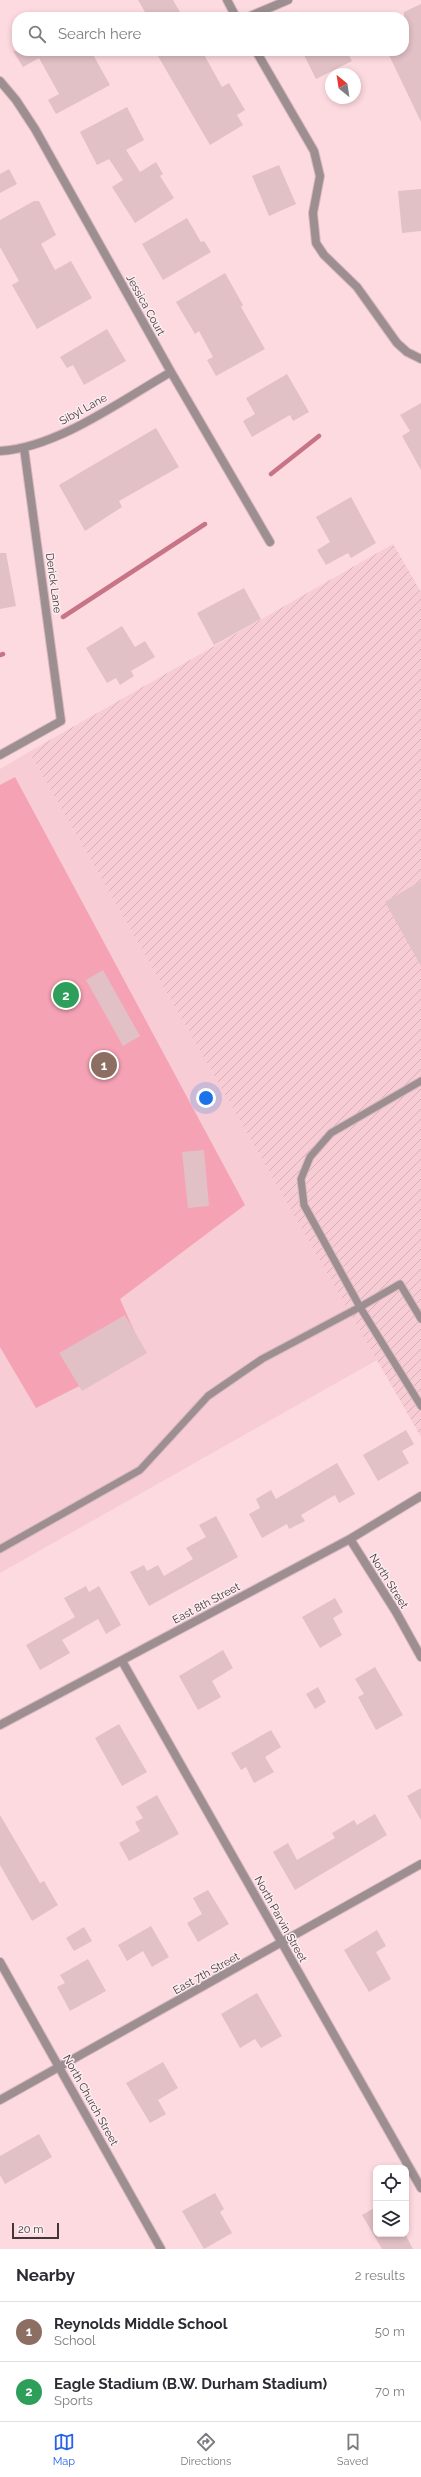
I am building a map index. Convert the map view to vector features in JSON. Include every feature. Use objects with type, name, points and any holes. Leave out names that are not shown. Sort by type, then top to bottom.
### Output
[{"type":"street","points":[[227,0],[233,12]]},
{"type":"street","points":[[260,12],[288,0]]},
{"type":"street","points":[[259,56],[307,136],[319,166],[320,176],[313,213],[316,243],[324,255],[357,287],[397,342],[407,352],[421,359]]},
{"type":"street","name":"Jessica Court","points":[[0,81],[16,100],[35,129],[171,372],[270,542]]},
{"type":"street","name":"Sibyl Lane","points":[[0,451],[24,448],[75,427],[171,372]]},
{"type":"street","name":"Derick Lane","points":[[0,755],[61,721],[24,448]]},
{"type":"street","name":"East 8th Street","points":[[0,1725],[350,1539],[421,1496]]},
{"type":"street","name":"North Street","points":[[350,1539],[396,1612],[421,1657]]},
{"type":"street","name":"North Parvin Street","points":[[122,1660],[421,2188]]},
{"type":"street","name":"East 7th Street","points":[[0,2100],[421,1864]]},
{"type":"street","name":"North Church Street","points":[[0,1962],[162,2249]]},
{"type":"lane","points":[[421,1081],[331,1133],[310,1157],[301,1179],[304,1205],[360,1307],[421,1406]]},
{"type":"lane","points":[[0,1549],[140,1470],[208,1396],[262,1360],[400,1284],[421,1319]]},
{"type":"shaded area","points":[[393,544],[421,592],[421,1437],[29,752]]},
{"type":"shaded area","points":[[29,752],[377,1360],[0,1573],[0,769]]},
{"type":"shaded area","points":[[15,777],[245,1205],[120,1299],[144,1353],[36,1408],[0,1347],[0,785]]},
{"type":"building","points":[[138,0],[173,0],[180,12],[145,12]]},
{"type":"building","points":[[421,4],[421,122],[389,56],[409,56],[409,12],[404,12]]},
{"type":"building","points":[[16,56],[94,56],[110,85],[56,114],[48,100],[59,94],[39,58],[23,67]]},
{"type":"building","points":[[158,56],[205,56],[222,87],[229,83],[245,110],[237,115],[243,125],[210,145]]},
{"type":"building","points":[[304,56],[350,56],[352,61],[338,68],[325,68],[325,74],[316,79]]},
{"type":"building","points":[[127,107],[144,140],[126,150],[140,172],[156,162],[163,174],[160,176],[174,198],[135,223],[112,187],[123,180],[109,159],[97,165],[80,132]]},
{"type":"building","points":[[279,165],[296,204],[269,216],[252,176]]},
{"type":"building","points":[[9,169],[17,184],[0,193],[0,174]]},
{"type":"building","points":[[421,189],[421,231],[402,233],[398,191]]},
{"type":"building","points":[[34,201],[39,201],[56,235],[41,244],[55,270],[71,261],[92,298],[37,329],[12,285],[19,281],[0,247],[0,220]]},
{"type":"building","points":[[187,218],[201,242],[204,241],[211,252],[163,280],[142,244]]},
{"type":"building","points":[[225,273],[243,305],[241,307],[265,349],[216,376],[207,360],[213,357],[199,331],[195,334],[176,302]]},
{"type":"building","points":[[107,329],[126,361],[84,385],[73,365],[67,368],[60,357]]},
{"type":"building","points":[[287,374],[309,412],[293,421],[290,415],[252,437],[243,421],[255,414],[246,398]]},
{"type":"building","points":[[421,403],[421,470],[402,436],[410,431],[400,415]]},
{"type":"building","points":[[156,428],[179,467],[119,501],[122,507],[85,531],[59,485]]},
{"type":"building","points":[[351,497],[376,543],[351,558],[348,553],[326,565],[317,550],[330,542],[316,517]]},
{"type":"building","points":[[0,553],[6,553],[16,606],[0,609]]},
{"type":"building","points":[[244,588],[261,619],[214,645],[197,613]]},
{"type":"building","points":[[122,626],[135,647],[145,641],[155,657],[131,671],[134,676],[120,685],[116,678],[107,683],[86,648]]},
{"type":"building","points":[[421,881],[421,966],[385,902]]},
{"type":"building","points":[[103,970],[140,1036],[123,1046],[86,980]]},
{"type":"building","points":[[204,1150],[209,1206],[188,1208],[182,1152]]},
{"type":"building","points":[[125,1315],[147,1353],[82,1391],[59,1353]]},
{"type":"building","points":[[406,1430],[414,1444],[402,1451],[409,1463],[378,1481],[363,1455]]},
{"type":"building","points":[[337,1463],[355,1494],[339,1503],[335,1495],[301,1515],[305,1521],[289,1529],[287,1524],[262,1538],[249,1514],[260,1508],[256,1499],[271,1490],[276,1499]]},
{"type":"building","points":[[216,1516],[238,1557],[149,1606],[130,1572],[144,1565],[147,1571],[158,1565],[164,1576],[193,1559],[186,1548],[206,1537],[199,1525]]},
{"type":"building","points":[[86,1586],[89,1592],[99,1586],[121,1625],[106,1634],[98,1619],[62,1640],[70,1653],[40,1670],[26,1645],[75,1617],[64,1598]]},
{"type":"building","points":[[335,1598],[343,1612],[333,1618],[342,1635],[320,1648],[302,1617]]},
{"type":"building","points":[[223,1650],[233,1668],[212,1681],[221,1697],[198,1710],[179,1676]]},
{"type":"building","points":[[375,1667],[403,1715],[376,1730],[358,1697],[364,1694],[355,1679]]},
{"type":"building","points":[[318,1687],[326,1702],[315,1709],[306,1694]]},
{"type":"building","points":[[119,1724],[147,1772],[122,1786],[95,1738]]},
{"type":"building","points":[[271,1730],[281,1747],[265,1757],[274,1772],[254,1783],[246,1767],[241,1770],[231,1753]]},
{"type":"building","points":[[421,1788],[421,1820],[407,1796]]},
{"type":"building","points":[[157,1795],[179,1834],[129,1861],[119,1843],[140,1831],[135,1822],[143,1818],[136,1807]]},
{"type":"building","points":[[375,1814],[387,1835],[295,1890],[273,1852],[288,1843],[297,1860],[335,1838],[332,1833],[354,1820],[357,1825]]},
{"type":"building","points":[[0,1815],[40,1883],[44,1881],[58,1905],[32,1921],[0,1865]]},
{"type":"building","points":[[208,1890],[229,1924],[198,1942],[187,1923],[202,1914],[193,1898]]},
{"type":"building","points":[[151,1926],[169,1957],[152,1967],[143,1951],[127,1961],[118,1945]]},
{"type":"building","points":[[84,1927],[92,1941],[74,1951],[66,1938]]},
{"type":"building","points":[[377,1930],[386,1946],[376,1952],[391,1979],[369,1992],[344,1950]]},
{"type":"building","points":[[88,1959],[106,1991],[70,2011],[57,1987],[65,1983],[60,1975]]},
{"type":"building","points":[[257,1993],[282,2036],[261,2048],[255,2039],[240,2048],[221,2014]]},
{"type":"building","points":[[163,2062],[178,2088],[158,2100],[166,2114],[150,2123],[126,2083]]},
{"type":"building","points":[[39,2134],[52,2157],[5,2184],[0,2175],[0,2156]]},
{"type":"building","points":[[215,2193],[224,2209],[220,2212],[232,2233],[204,2249],[182,2211]]},
{"type":"building","points":[[373,2209],[373,2234],[362,2215]]},
{"type":"building","points":[[375,2237],[407,2237],[413,2249],[382,2249]]},
{"type":"waterway","points":[[271,474],[319,436]]},
{"type":"waterway","points":[[63,617],[205,524]]},
{"type":"place","name":"Eagle Stadium (B.W. Durham Stadium)","points":[[66,995]]},
{"type":"place","name":"Reynolds Middle School","points":[[104,1065]]}]
